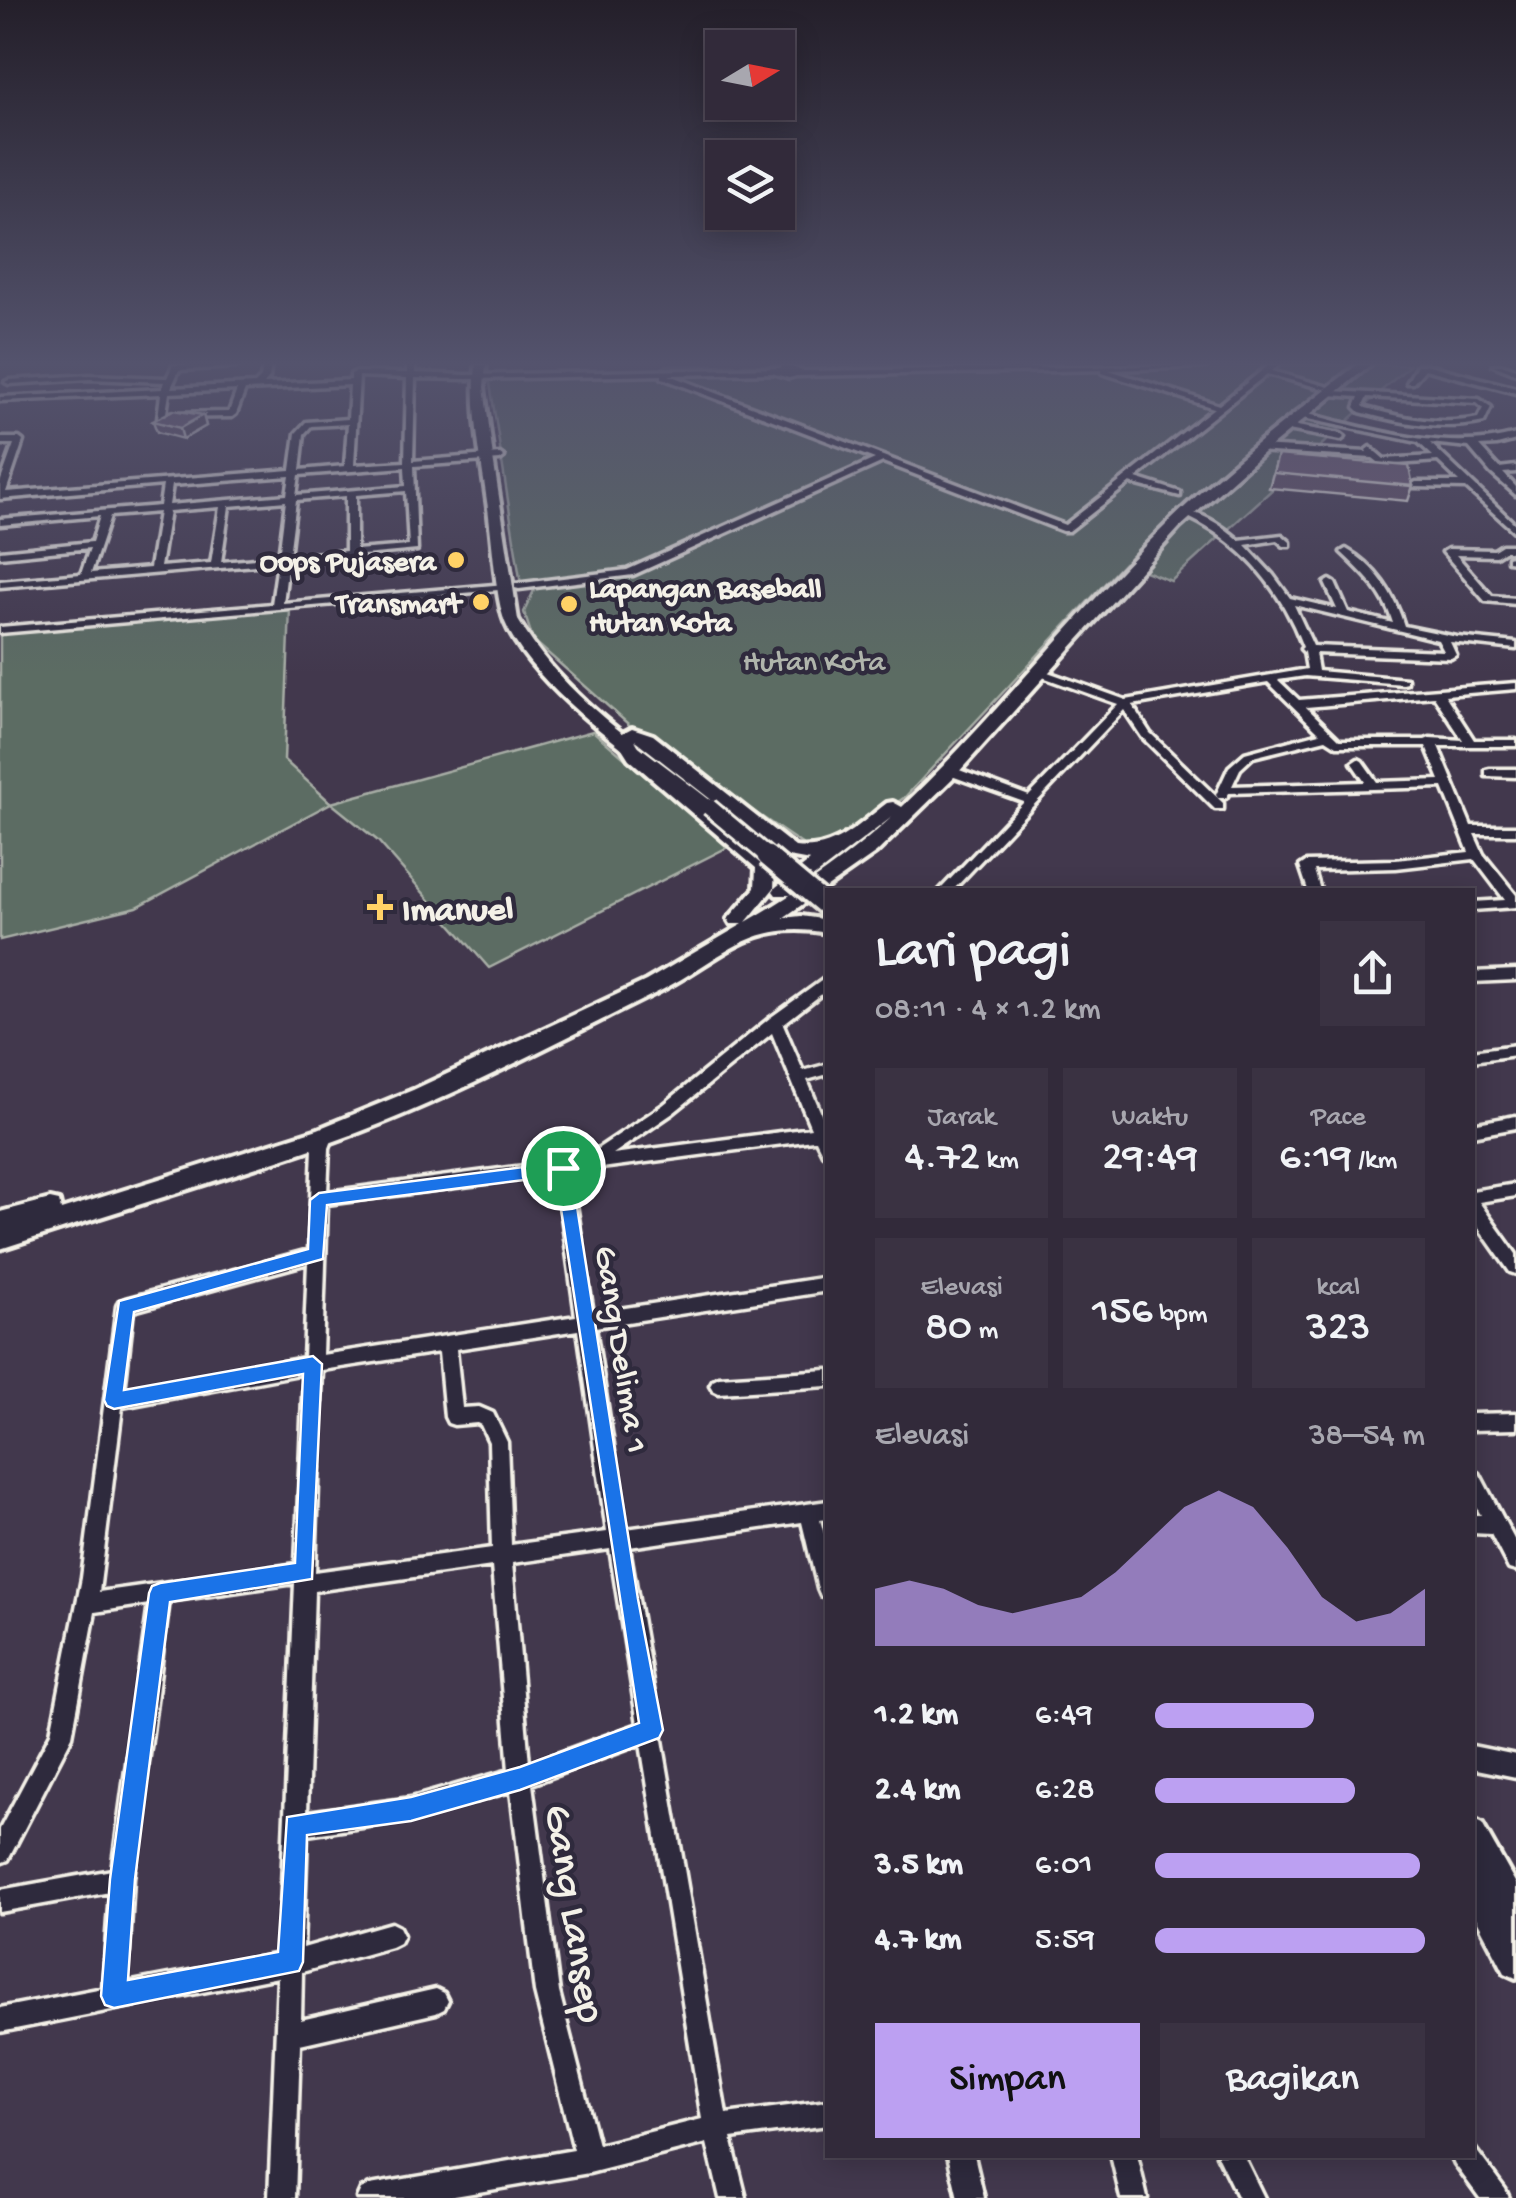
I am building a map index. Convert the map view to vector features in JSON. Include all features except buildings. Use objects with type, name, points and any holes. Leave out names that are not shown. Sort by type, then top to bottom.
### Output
[{"type":"highway","points":[[0,1222],[196,1165],[316,1124],[410,1086],[565,1016],[813,890],[869,848],[950,771],[1138,545],[1226,468]]},
{"type":"highway","points":[[0,1239],[326,1135],[552,1037],[652,986],[739,927],[848,844],[937,766],[1014,692],[1041,673],[1187,513],[1239,468]]},
{"type":"highway","points":[[628,735],[647,739],[790,852],[799,863],[795,870],[783,872],[765,866],[635,755],[628,735]]},
{"type":"highway","points":[[790,852],[816,855],[848,844]]},
{"type":"highway","points":[[843,888],[869,848]]},
{"type":"highway","points":[[739,927],[765,888],[769,877],[765,866]]},
{"type":"highway","points":[[739,927],[792,922],[825,924]]},
{"type":"main road","points":[[495,468],[512,583],[532,640],[628,735],[825,898]]},
{"type":"main road","points":[[1475,1839],[1516,1914]]},
{"type":"main road","points":[[1475,1884],[1516,1962]]},
{"type":"street","points":[[277,603],[295,468]]},
{"type":"street","points":[[4,469],[0,495],[355,468]]},
{"type":"street","points":[[0,584],[414,548],[408,468]]},
{"type":"street","points":[[0,627],[628,573],[855,468]]},
{"type":"street","points":[[906,468],[1066,529],[1144,468]]},
{"type":"street","points":[[1451,468],[1511,520],[1516,530]]},
{"type":"street","points":[[1491,468],[1516,492]]},
{"type":"street","points":[[1494,471],[1516,469]]},
{"type":"street","points":[[1128,480],[1177,494]]},
{"type":"street","points":[[155,570],[168,482]]},
{"type":"street","points":[[1416,485],[1470,485]]},
{"type":"street","points":[[0,522],[410,488]]},
{"type":"street","points":[[351,493],[351,554]]},
{"type":"street","points":[[216,565],[225,506]]},
{"type":"street","points":[[1187,513],[1214,524],[1261,564],[1314,666],[1309,674]]},
{"type":"street","points":[[85,577],[106,514]]},
{"type":"street","points":[[1240,543],[1279,536],[1287,544]]},
{"type":"street","points":[[0,554],[95,545]]},
{"type":"street","points":[[1346,552],[1374,574],[1395,608],[1399,627]]},
{"type":"street","points":[[1515,555],[1448,552],[1489,599],[1516,601]]},
{"type":"street","points":[[1330,583],[1343,611]]},
{"type":"street","points":[[1283,600],[1343,611],[1443,639],[1516,646]]},
{"type":"street","points":[[1306,648],[1451,655],[1443,639]]},
{"type":"street","points":[[1041,673],[1126,703],[1309,674],[1403,680]]},
{"type":"street","points":[[1272,680],[1331,738]]},
{"type":"street","points":[[1296,704],[1516,686]]},
{"type":"street","points":[[1438,693],[1470,742]]},
{"type":"street","points":[[948,888],[1126,703]]},
{"type":"street","points":[[1126,703],[1146,735],[1217,810],[1236,767],[1249,754],[1331,738],[1516,743]]},
{"type":"street","points":[[1430,741],[1477,855],[1516,903]]},
{"type":"street","points":[[1358,764],[1374,786]]},
{"type":"street","points":[[950,771],[1008,792],[1026,805]]},
{"type":"street","points":[[1490,773],[1516,773]]},
{"type":"street","points":[[1225,790],[1447,783]]},
{"type":"street","points":[[1468,830],[1516,830]]},
{"type":"street","points":[[1313,888],[1306,866],[1396,864],[1477,855]]},
{"type":"street","points":[[1475,906],[1516,903]]},
{"type":"street","points":[[1475,977],[1513,980]]},
{"type":"street","points":[[584,1167],[668,1109],[825,984]]},
{"type":"street","points":[[776,1022],[825,1138]]},
{"type":"street","points":[[1475,1056],[1516,1050]]},
{"type":"street","points":[[800,1077],[825,1069]]},
{"type":"street","points":[[1475,1129],[1516,1122]]},
{"type":"street","points":[[282,2198],[320,1148],[326,1135]]},
{"type":"street","points":[[319,1200],[563,1168],[825,1140]]},
{"type":"street","name":"Gang Delima 1","points":[[563,1168],[716,2128],[732,2198]]},
{"type":"street","points":[[320,1173],[360,1193]]},
{"type":"street","points":[[1475,1197],[1516,1190]]},
{"type":"street","points":[[1475,1208],[1514,1260]]},
{"type":"street","points":[[0,1852],[60,1736],[88,1603],[125,1306],[317,1254]]},
{"type":"street","points":[[114,1400],[313,1364],[825,1284]]},
{"type":"street","name":"Gang Lansep","points":[[447,1344],[454,1416],[479,1415],[487,1419],[498,1442],[502,1555],[520,1778],[547,1992],[588,2160]]},
{"type":"street","points":[[719,1386],[825,1378]]},
{"type":"street","points":[[1475,1422],[1516,1421]]},
{"type":"street","points":[[1475,1484],[1516,1562]]},
{"type":"street","points":[[88,1603],[502,1555],[818,1511],[825,1566]]},
{"type":"street","points":[[1475,1524],[1497,1525]]},
{"type":"street","points":[[114,1996],[122,1879],[160,1593]]},
{"type":"street","points":[[296,1825],[411,1809],[520,1778],[651,1730]]},
{"type":"street","points":[[1475,1758],[1516,1766]]},
{"type":"street","points":[[0,1901],[122,1879]]},
{"type":"street","points":[[0,2020],[290,1962],[391,1935]]},
{"type":"street","points":[[288,2035],[436,2001]]},
{"type":"street","points":[[370,2198],[588,2160],[716,2128],[825,2113]]},
{"type":"street","points":[[963,2158],[971,2198]]},
{"type":"street","points":[[1125,2158],[1134,2198]]},
{"type":"street","points":[[1231,2158],[1250,2198]]},
{"type":"street","points":[[1466,2158],[1496,2198]]},
{"type":"green space","name":"Hutan Kota","points":[[503,468],[1297,468],[1171,581],[1124,563],[905,797],[851,835],[812,851],[636,731],[533,640],[524,612],[537,584],[521,585]]},
{"type":"green space","points":[[290,608],[284,760],[331,803],[137,907],[0,940],[0,634]]},
{"type":"green space","points":[[593,731],[728,847],[489,968],[378,841],[331,803]]},
{"type":"place","name":"Oops Pujasera","points":[[456,560]]},
{"type":"place","name":"Transmart","points":[[481,602]]},
{"type":"place","name":"Lapangan Baseball Hutan Kota","points":[[569,604]]},
{"type":"place","name":"Imanuel","points":[[380,907]]},
{"type":"route","points":[[563,1168],[651,1730],[520,1778],[411,1809],[296,1825],[290,1962],[114,1996],[122,1879],[160,1593],[305,1572],[313,1364],[114,1400],[125,1306],[317,1254],[319,1200],[563,1168]]}]
